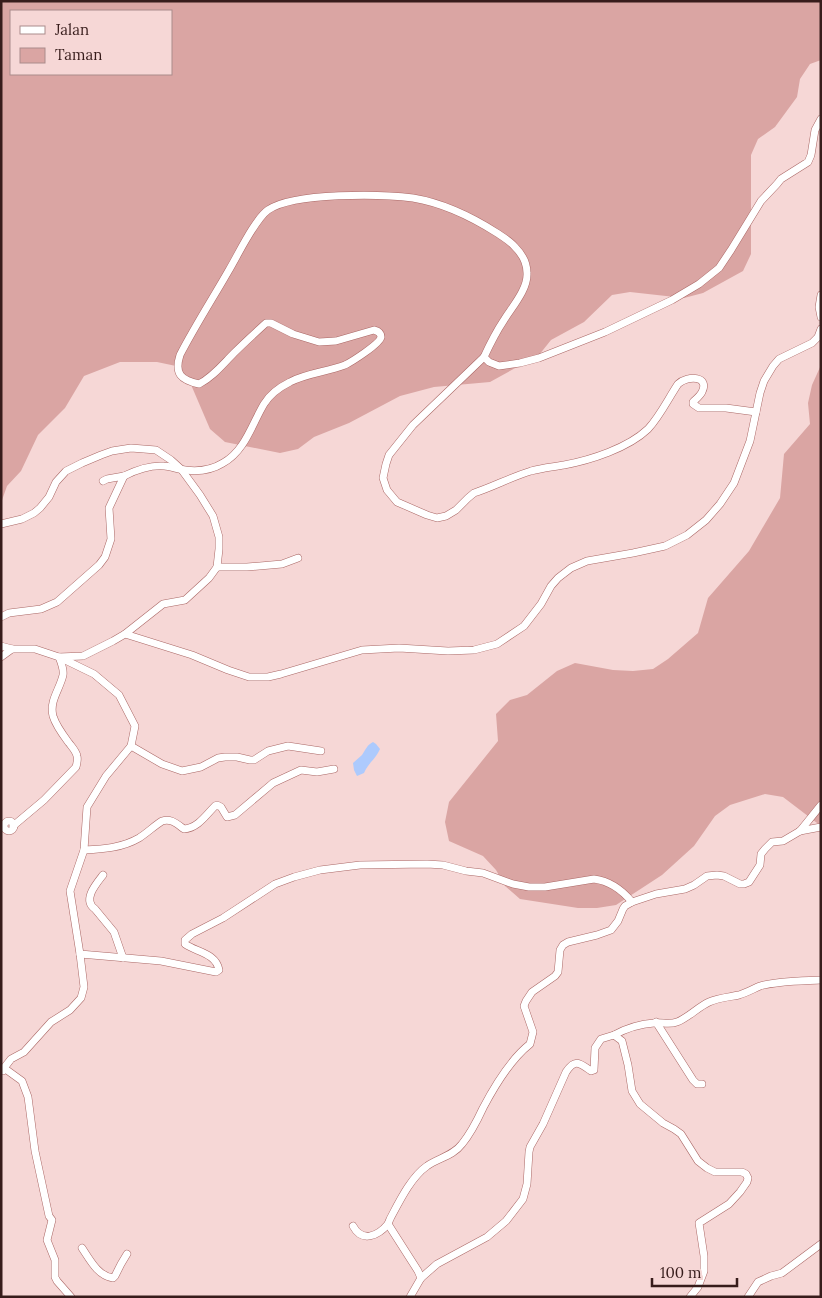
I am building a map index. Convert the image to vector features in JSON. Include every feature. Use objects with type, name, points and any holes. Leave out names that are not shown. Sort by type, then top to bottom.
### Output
[{"type":"street","points":[[484,357],[499,366],[539,358],[605,332],[672,300],[699,284],[719,268],[761,201],[781,179],[808,162],[816,130],[821,119]]},
{"type":"street","points":[[103,481],[137,472],[142,468],[163,466],[208,470],[225,462],[236,452],[248,436],[265,402],[277,390],[306,375],[346,364],[362,355],[380,340],[379,332],[372,330],[336,341],[319,342],[293,334],[268,322],[204,382],[199,384],[185,380],[178,373],[180,355],[263,214],[276,205],[310,197],[366,196],[414,198],[462,214],[489,228],[515,247],[526,263],[526,282],[515,303],[495,333],[484,357],[413,425],[389,455],[383,478],[387,490],[397,502],[437,518],[446,516],[474,494],[529,471],[564,465],[609,452],[639,436],[648,428],[678,384],[688,378],[695,377],[702,384],[701,394],[693,404],[696,407],[756,412]]},
{"type":"street","points":[[821,295],[819,307],[821,317]]},
{"type":"street","points":[[125,634],[192,655],[250,677],[268,677],[281,674],[362,650],[399,648],[466,651],[497,644],[524,626],[558,578],[571,568],[587,561],[665,546],[687,535],[706,520],[720,504],[734,483],[750,441],[764,381],[779,359],[812,343],[818,337],[821,329]]},
{"type":"street","points":[[1,524],[34,513],[44,504],[56,482],[66,471],[112,451],[131,448],[156,450],[171,460],[181,469],[200,495],[212,516],[219,537],[217,567],[209,578],[185,600],[164,604],[125,634],[83,656],[59,657]]},
{"type":"street","points":[[1,617],[9,613],[41,609],[57,602],[106,557],[110,539],[109,508],[124,476]]},
{"type":"street","points":[[217,567],[282,564],[298,558]]},
{"type":"street","points":[[1,646],[12,649],[35,649],[59,657],[94,674],[119,695],[135,726],[131,746],[106,776],[88,807],[84,850],[70,891],[84,987],[80,998],[70,1010],[51,1022],[24,1052],[11,1059],[3,1070],[22,1081],[28,1097],[35,1152],[49,1216],[52,1220],[48,1243],[55,1260],[55,1277],[71,1297]]},
{"type":"street","points":[[1,657],[12,649]]},
{"type":"street","points":[[14,826],[44,800],[76,767],[78,762],[76,751],[64,736],[53,715],[54,699],[63,674],[59,657]]},
{"type":"street","points":[[131,746],[162,764],[182,771],[201,767],[218,758],[237,757],[254,760],[268,751],[288,746],[321,751]]},
{"type":"street","points":[[84,850],[111,848],[133,841],[166,820],[172,820],[184,829],[190,828],[200,822],[217,805],[221,807],[227,817],[230,817],[235,815],[273,783],[301,770],[317,772],[334,769]]},
{"type":"street","points":[[800,831],[821,805]]},
{"type":"street","points":[[353,1226],[360,1235],[374,1235],[381,1232],[388,1224],[407,1188],[422,1170],[427,1165],[452,1153],[464,1143],[510,1065],[530,1044],[533,1032],[524,1006],[532,992],[558,972],[560,950],[563,945],[611,930],[618,921],[625,906],[632,902],[656,894],[685,889],[707,876],[724,876],[740,884],[749,882],[760,865],[761,854],[772,842],[783,841],[800,831],[821,827]]},
{"type":"street","points":[[80,954],[161,961],[216,972],[218,964],[210,956],[185,944],[185,940],[192,934],[223,918],[275,884],[320,870],[360,865],[443,865],[483,873],[513,884],[529,887],[545,887],[594,879],[602,880],[612,884],[632,902]]},
{"type":"street","points":[[103,875],[91,892],[90,902],[92,907],[114,932],[123,958]]},
{"type":"street","points":[[410,1297],[420,1283],[421,1278],[437,1264],[494,1232],[511,1215],[523,1199],[526,1189],[530,1146],[543,1124],[566,1072],[572,1064],[576,1063],[581,1063],[590,1072],[594,1070],[594,1048],[602,1039],[636,1025],[656,1022],[668,1024],[678,1022],[695,1009],[716,999],[740,994],[759,987],[788,982],[821,980]]},
{"type":"street","points":[[656,1022],[693,1080],[697,1084],[702,1084]]},
{"type":"street","points":[[614,1035],[622,1041],[632,1091],[640,1104],[663,1124],[681,1134],[698,1161],[707,1168],[715,1172],[742,1172],[748,1178],[747,1182],[729,1204],[699,1223],[704,1256],[704,1271],[698,1287],[690,1297]]},
{"type":"street","points":[[388,1224],[421,1278]]},
{"type":"street","points":[[748,1297],[758,1282],[771,1276],[782,1274],[821,1244]]},
{"type":"street","points":[[82,1248],[95,1267],[110,1278],[115,1276],[127,1254]]},
{"type":"green space","points":[[1,1],[821,1],[821,60],[810,64],[800,79],[797,97],[775,127],[758,139],[751,155],[751,254],[743,271],[703,293],[684,298],[630,292],[612,295],[584,322],[551,340],[539,355],[490,382],[434,387],[400,396],[349,423],[314,437],[298,449],[280,453],[225,442],[210,429],[189,380],[176,366],[157,362],[120,362],[84,376],[65,408],[38,435],[21,471],[7,486],[1,503]]},
{"type":"green space","points":[[821,365],[821,826],[783,797],[765,794],[730,805],[715,816],[694,846],[662,875],[616,905],[578,908],[520,899],[505,886],[496,870],[483,856],[449,841],[445,822],[449,802],[498,741],[496,714],[510,700],[527,695],[557,671],[575,663],[613,670],[653,669],[668,659],[698,633],[708,598],[749,551],[780,498],[784,454],[810,424],[808,403],[812,385]]},
{"type":"water","points":[[373,742],[380,749],[364,773],[357,776],[353,763]]}]
